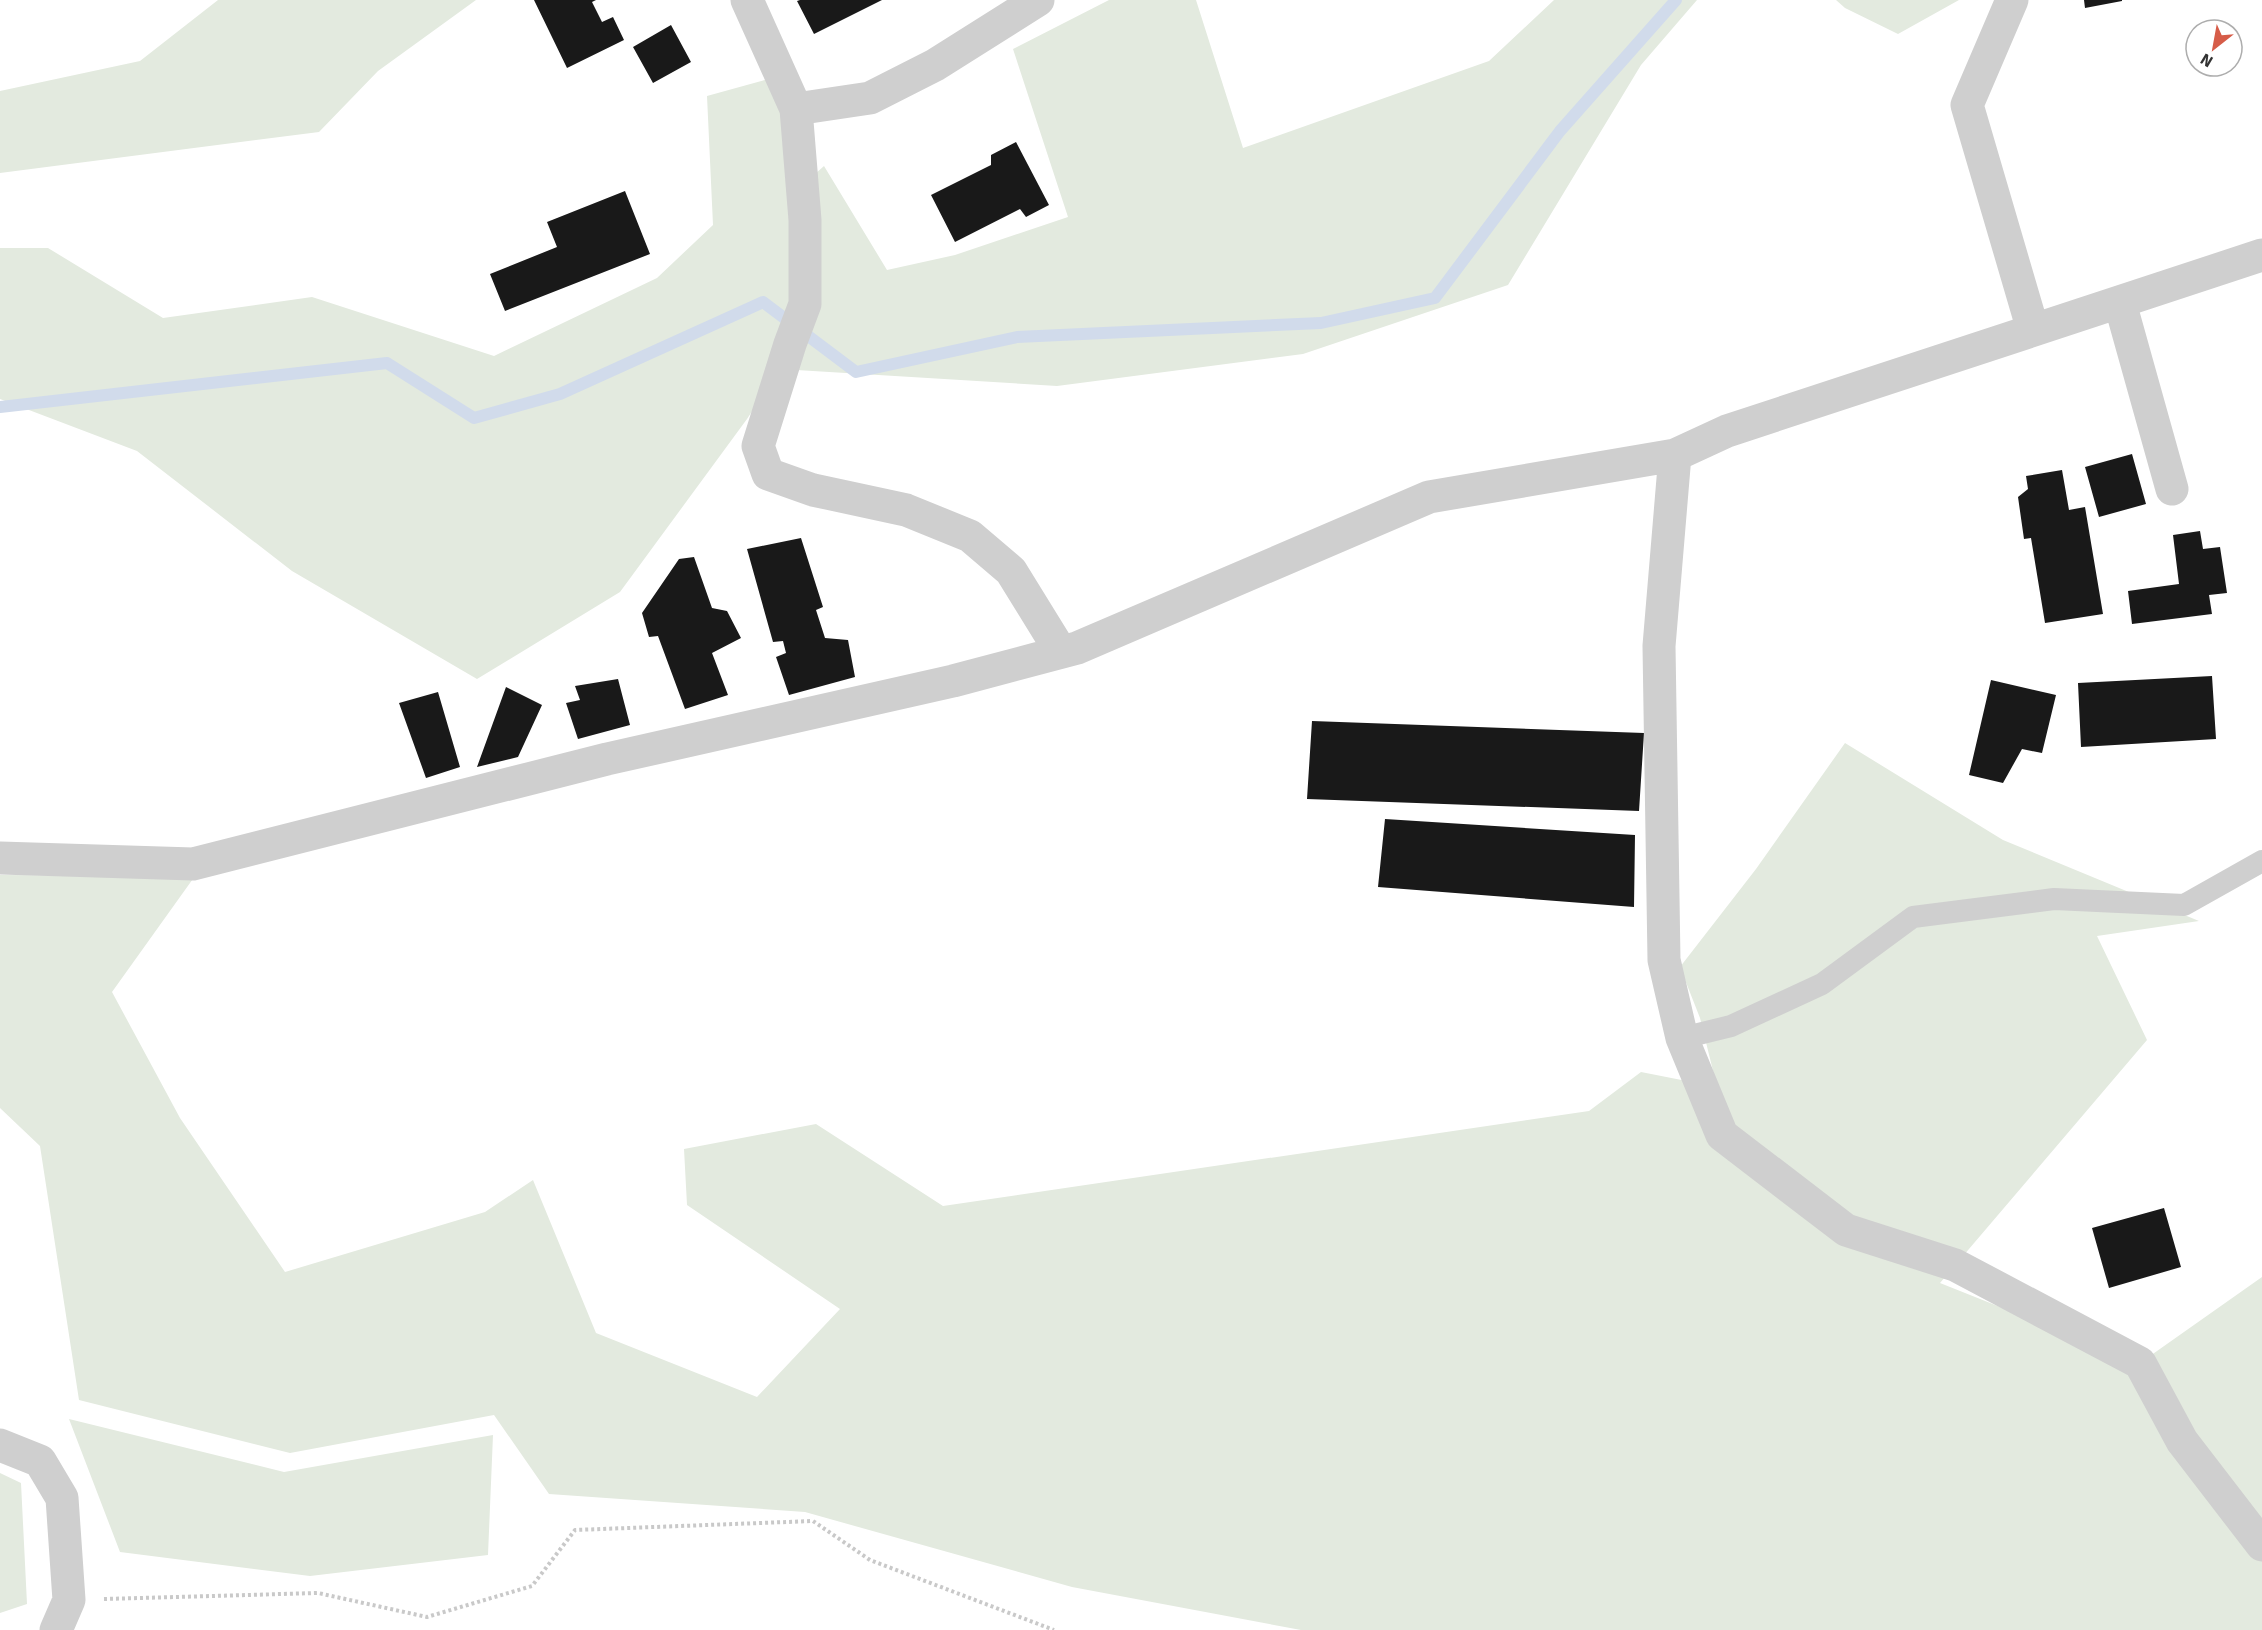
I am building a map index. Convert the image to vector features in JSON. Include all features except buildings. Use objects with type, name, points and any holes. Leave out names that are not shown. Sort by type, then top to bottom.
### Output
[{"type":"street","points":[[747,0],[796,109],[805,219],[805,304],[758,446],[768,474],[813,490],[906,510],[970,536],[1011,571],[1061,652]]},
{"type":"street","points":[[796,109],[870,98],[934,65],[1038,0]]},
{"type":"street","points":[[2012,0],[1967,105],[2033,330]]},
{"type":"street","points":[[0,858],[193,864],[607,759],[953,681],[1077,648],[1429,497],[1675,455],[1727,431],[2262,255]]},
{"type":"street","points":[[2120,303],[2172,489]]},
{"type":"street","points":[[1675,455],[1659,645],[1664,960],[1682,1038],[1722,1135],[1845,1230],[1955,1265],[2140,1363],[2182,1441],[2262,1545]]},
{"type":"street","points":[[0,1445],[40,1461],[62,1498],[69,1600],[56,1630]]},
{"type":"lane","points":[[1682,1038],[1731,1026],[1822,984],[1913,917],[2054,900],[2184,905],[2262,861]]},
{"type":"path","points":[[69,1600],[318,1593],[427,1617],[532,1586],[575,1530],[813,1521],[870,1560],[1054,1630]]},
{"type":"shaded area","points":[[218,0],[476,0],[378,71],[319,132],[0,173],[0,91],[140,61]]},
{"type":"shaded area","points":[[1109,0],[1196,0],[1243,148],[1489,61],[1554,0],[1697,0],[1641,65],[1508,285],[1303,354],[1057,386],[780,369],[747,419],[620,592],[477,679],[292,571],[137,451],[0,399],[0,248],[48,248],[163,318],[312,297],[494,356],[657,278],[713,225],[707,96],[779,76],[815,174],[824,166],[887,270],[955,255],[1068,217],[1013,49]]},
{"type":"shaded area","points":[[1836,0],[1959,0],[1898,34],[1845,8]]},
{"type":"shaded area","points":[[1845,743],[2003,840],[2199,921],[2097,936],[2147,1040],[1940,1283],[2140,1363],[2262,1277],[2262,1630],[1301,1630],[1072,1587],[805,1512],[549,1494],[494,1415],[290,1453],[79,1400],[40,1146],[0,1108],[0,875],[195,876],[112,992],[180,1118],[285,1272],[485,1212],[533,1180],[596,1333],[757,1397],[840,1309],[687,1205],[684,1149],[816,1124],[943,1206],[1589,1111],[1641,1072],[1717,1087],[1700,1018],[1680,967],[1756,869]]},
{"type":"shaded area","points":[[69,1419],[284,1472],[493,1435],[488,1555],[310,1576],[120,1552]]},
{"type":"shaded area","points":[[0,1473],[21,1483],[27,1604],[0,1613]]},
{"type":"waterway","points":[[0,407],[387,363],[474,418],[560,394],[763,302],[856,372],[1017,337],[1321,323],[1435,298],[1560,131],[1676,0]]}]
